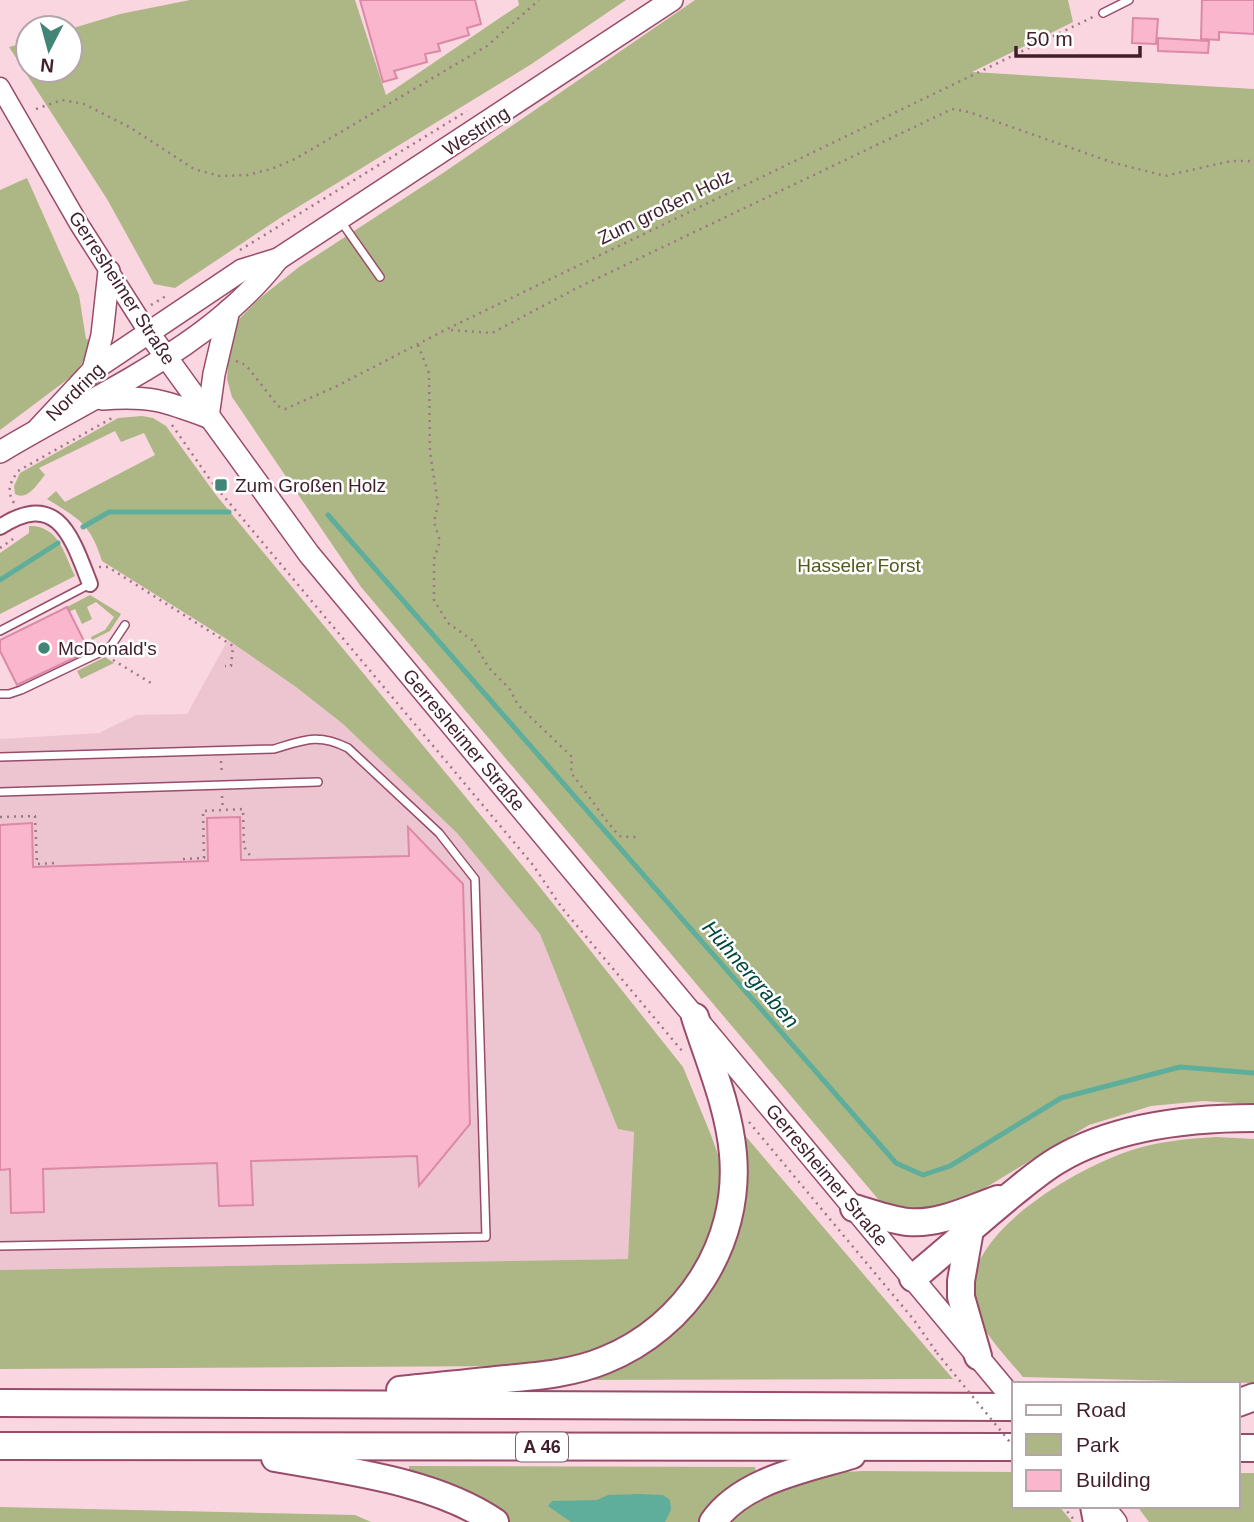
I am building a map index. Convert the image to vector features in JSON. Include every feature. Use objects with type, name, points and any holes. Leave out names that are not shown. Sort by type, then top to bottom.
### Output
[{"type":"highway","points":[[264,1404],[571,1370],[605,1360],[655,1331],[676,1313],[697,1289],[718,1251],[725,1232],[733,1189],[733,1153],[729,1122],[695,1017]]},
{"type":"highway","points":[[913,1278],[1058,1160],[1100,1141],[1181,1121],[1254,1118]]},
{"type":"highway","points":[[855,1208],[909,1222],[926,1221],[946,1217],[1013,1194]]},
{"type":"highway","points":[[970,1230],[961,1281],[961,1297],[978,1356]]},
{"type":"highway","name":"A 46","points":[[0,1403],[1012,1407]]},
{"type":"highway","points":[[208,1445],[384,1478],[430,1491],[495,1522]]},
{"type":"highway","name":"A 46","points":[[0,1446],[1012,1447]]},
{"type":"highway","points":[[713,1522],[720,1512],[743,1494],[783,1477],[877,1447]]},
{"type":"main road","name":"Westring","points":[[148,332],[242,270],[278,260],[672,0]]},
{"type":"main road","name":"Westring","points":[[165,357],[257,286],[278,260]]},
{"type":"main road","points":[[93,370],[102,335],[109,271]]},
{"type":"main road","points":[[96,400],[144,397],[164,401],[208,417],[214,374],[229,310]]},
{"type":"main road","name":"Gerresheimer Straße","points":[[148,332],[325,574],[1012,1398]]},
{"type":"main road","name":"Nordring","points":[[38,429],[93,370],[148,332]]},
{"type":"main road","name":"Nordring","points":[[0,452],[38,429],[96,400],[165,357]]},
{"type":"main road","points":[[1105,1508],[1116,1522]]},
{"type":"street","name":"Gerresheimer Straße","points":[[1,91],[148,332]]},
{"type":"street","points":[[0,527],[22,515],[50,515],[72,537],[90,584]]},
{"type":"lane","points":[[1103,12],[1129,0]]},
{"type":"lane","points":[[339,220],[380,277]]},
{"type":"lane","points":[[0,631],[90,584]]},
{"type":"lane","points":[[0,694],[21,690],[105,650],[111,646],[125,625]]},
{"type":"lane","points":[[0,757],[274,749],[312,738],[331,740],[348,748],[439,833],[475,880],[486,1237],[0,1245]]},
{"type":"lane","points":[[0,792],[318,782]]},
{"type":"path","points":[[36,109],[62,100],[84,104],[131,128],[194,169],[220,176],[247,175],[295,159],[438,76],[487,46],[539,0]]},
{"type":"path","name":"Zum großen Holz","points":[[229,358],[247,365],[278,406],[285,410],[1103,12]]},
{"type":"path","points":[[229,257],[470,109]]},
{"type":"path","points":[[447,330],[492,332],[575,289],[952,109],[969,112],[1111,162],[1165,176],[1231,161],[1254,161]]},
{"type":"path","points":[[418,345],[429,373],[430,453],[438,504],[433,522],[440,541],[433,559],[434,600],[449,623],[472,640],[489,668],[509,688],[518,705],[572,757],[571,773],[611,827],[620,835],[637,837]]},
{"type":"path","points":[[16,507],[9,496],[8,487],[18,471],[120,415]]},
{"type":"path","points":[[171,423],[211,481],[524,854],[562,908],[688,1059]]},
{"type":"path","points":[[96,567],[105,565],[227,641],[233,646],[231,666],[225,666]]},
{"type":"path","points":[[105,650],[114,662],[151,683]]},
{"type":"path","points":[[183,859],[204,858],[203,811],[243,809],[244,847],[252,858]]},
{"type":"path","points":[[0,817],[36,816],[37,864],[56,863]]},
{"type":"path","points":[[729,1122],[750,1122],[914,1320],[937,1353],[1012,1445]]},
{"type":"path","points":[[1065,1508],[1076,1522]]},
{"type":"shaded area","points":[[228,640],[296,687],[343,724],[457,833],[540,934],[618,1129],[634,1131],[628,1259],[0,1270],[0,739],[99,733],[136,715],[187,714]]},
{"type":"shaded area","points":[[608,1495],[663,1495],[670,1500],[671,1510],[665,1522],[571,1522],[548,1506],[552,1501],[597,1500]]},
{"type":"green space","points":[[190,0],[355,0],[386,95],[519,5],[518,0],[626,0],[530,65],[280,218],[175,288],[154,284],[107,199],[33,84],[84,84],[84,25],[120,14]]},
{"type":"green space","name":"Hasseler Forst","points":[[695,0],[1068,0],[1073,22],[972,72],[1254,89],[1254,1104],[1203,1101],[1151,1106],[1089,1125],[941,1212],[891,1208],[878,1199],[361,587],[232,397],[227,379],[230,336],[240,318],[260,298],[299,267],[443,173]]},
{"type":"green space","points":[[27,178],[79,295],[86,339],[95,341],[76,373],[0,430],[0,190]]},
{"type":"green space","points":[[118,418],[153,418],[166,426],[216,495],[535,881],[683,1067],[723,1169],[715,1221],[699,1264],[676,1298],[641,1331],[590,1354],[527,1366],[0,1369],[0,1270],[628,1259],[634,1132],[618,1129],[540,934],[457,833],[343,724],[296,687],[228,640],[102,561],[93,538],[82,523],[47,499],[56,491],[65,502],[155,455],[144,433],[121,442],[115,431],[39,468],[45,475],[35,487],[24,495],[15,494],[14,486],[20,473]]},
{"type":"green space","points":[[29,526],[47,530],[53,535],[75,576],[0,614],[0,553],[29,533]]},
{"type":"green space","points":[[90,595],[121,614],[110,631],[92,640],[91,637],[105,630],[114,617],[96,602],[87,607],[92,619],[82,624],[75,609],[69,612],[67,607]]},
{"type":"green space","points":[[105,657],[114,663],[81,679],[77,671]]},
{"type":"green space","points":[[742,1132],[953,1379],[556,1380],[697,1306]]},
{"type":"green space","points":[[1216,1137],[1254,1139],[1254,1383],[1023,1377],[992,1340],[974,1308],[972,1297],[975,1272],[987,1249],[1006,1226],[1056,1187],[1110,1158],[1142,1147]]},
{"type":"green space","points":[[409,1466],[755,1467],[757,1477],[703,1522],[507,1522],[409,1476]]},
{"type":"green space","points":[[1012,1472],[1012,1508],[1061,1508],[1072,1522],[727,1522],[755,1499],[823,1473]]},
{"type":"green space","points":[[1240,1473],[1254,1473],[1254,1522],[1149,1522],[1138,1508],[1240,1508]]},
{"type":"green space","points":[[0,1507],[355,1515],[371,1522],[0,1522]]},
{"type":"building","points":[[360,0],[475,0],[481,24],[467,28],[469,35],[438,44],[440,51],[425,54],[427,62],[394,71],[397,78],[383,82]]},
{"type":"building","points":[[1202,0],[1254,0],[1254,34],[1219,32],[1219,40],[1201,39]]},
{"type":"building","points":[[1133,18],[1158,19],[1156,44],[1132,43]]},
{"type":"building","points":[[1158,38],[1209,41],[1208,53],[1158,51]]},
{"type":"building","name":"McDonald's","points":[[67,607],[89,651],[17,685],[0,651],[0,640]]},
{"type":"building","points":[[240,817],[241,860],[409,856],[408,827],[463,884],[470,1124],[419,1186],[417,1156],[251,1161],[253,1205],[219,1206],[217,1163],[43,1169],[44,1212],[11,1213],[10,1169],[0,1170],[0,825],[32,823],[33,867],[208,861],[207,818]]},
{"type":"waterway","name":"Hühnergraben","points":[[83,527],[109,512],[229,512]]},
{"type":"waterway","name":"Hühnergraben","points":[[328,515],[896,1163],[923,1175],[950,1166],[1061,1098],[1180,1067],[1254,1073]]},
{"type":"waterway","name":"Hühnergraben","points":[[0,580],[58,543]]},
{"type":"place","name":"Zum Großen Holz","points":[[221,485]]},
{"type":"place","name":"McDonald's","points":[[44,648]]}]
